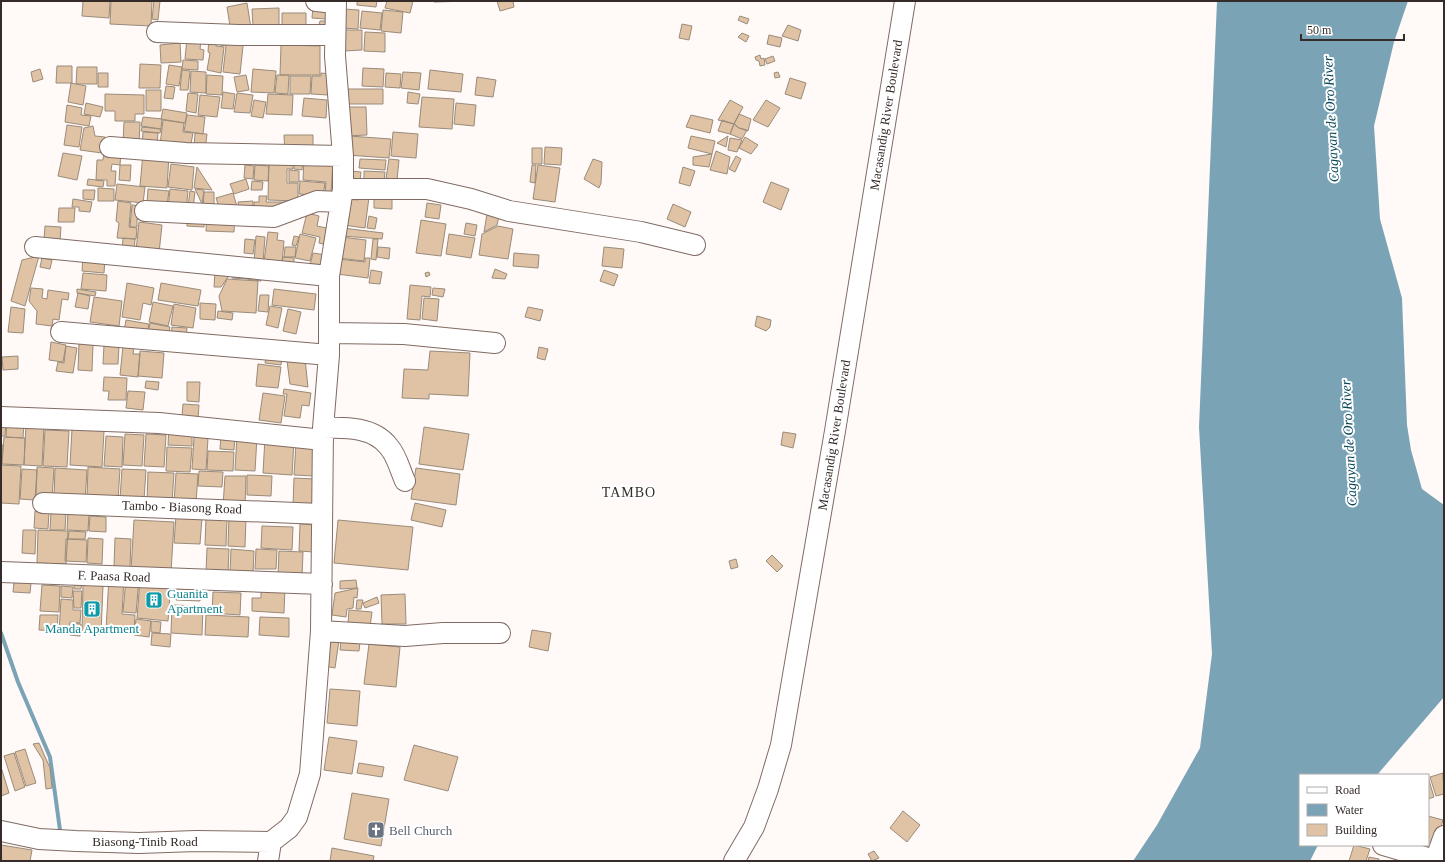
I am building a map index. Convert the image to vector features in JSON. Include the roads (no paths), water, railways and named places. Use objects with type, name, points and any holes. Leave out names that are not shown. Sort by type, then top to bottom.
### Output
[{"type":"street","name":"Macasandig River Boulevard","points":[[734,861],[754,827],[768,789],[780,745],[835,431],[905,1]]},
{"type":"street","points":[[270,852],[297,818],[310,774],[321,631],[321,514],[323,434],[329,355],[329,276],[342,195],[343,156],[336,80],[334,35],[329,2]]},
{"type":"street","points":[[157,32],[238,35],[334,35]]},
{"type":"street","points":[[110,147],[186,153],[343,156]]},
{"type":"street","points":[[145,211],[274,217],[317,201],[342,195],[427,189],[471,199],[509,211],[641,232],[695,245]]},
{"type":"street","points":[[36,247],[329,276]]},
{"type":"street","points":[[61,332],[329,355]]},
{"type":"street","points":[[329,333],[404,334],[495,343]]},
{"type":"street","points":[[1,417],[159,423],[323,434],[352,428],[380,438],[390,447],[405,481]]},
{"type":"street","name":"Tambo - Biasong Road","points":[[43,503],[321,514]]},
{"type":"street","name":"F. Paasa Road","points":[[1,572],[322,584]]},
{"type":"street","points":[[321,631],[405,636],[444,633],[500,633]]},
{"type":"street","name":"Biasong-Tinib Road","points":[[1,831],[39,839],[64,841],[140,843],[196,841],[270,852]]},
{"type":"street","points":[[1386,846],[1435,861],[1444,836]]},
{"type":"water","name":"Cagayan de Oro River","points":[[1217,1],[1408,1],[1394,42],[1374,126],[1380,219],[1402,298],[1407,425],[1411,450],[1422,489],[1444,505],[1444,697],[1378,774],[1299,774],[1299,846],[1318,846],[1310,861],[1133,861],[1157,825],[1200,748],[1212,654],[1199,427]]},
{"type":"waterway","points":[[1,633],[18,682],[50,757],[60,830]]},
{"type":"place","name":"Guanita Apartment","points":[[154,600]]},
{"type":"place","name":"Manda Apartment","points":[[92,609]]},
{"type":"place","name":"Bell Church","points":[[376,830]]},
{"type":"district","name":"TAMBO","points":[[629,492]]}]
